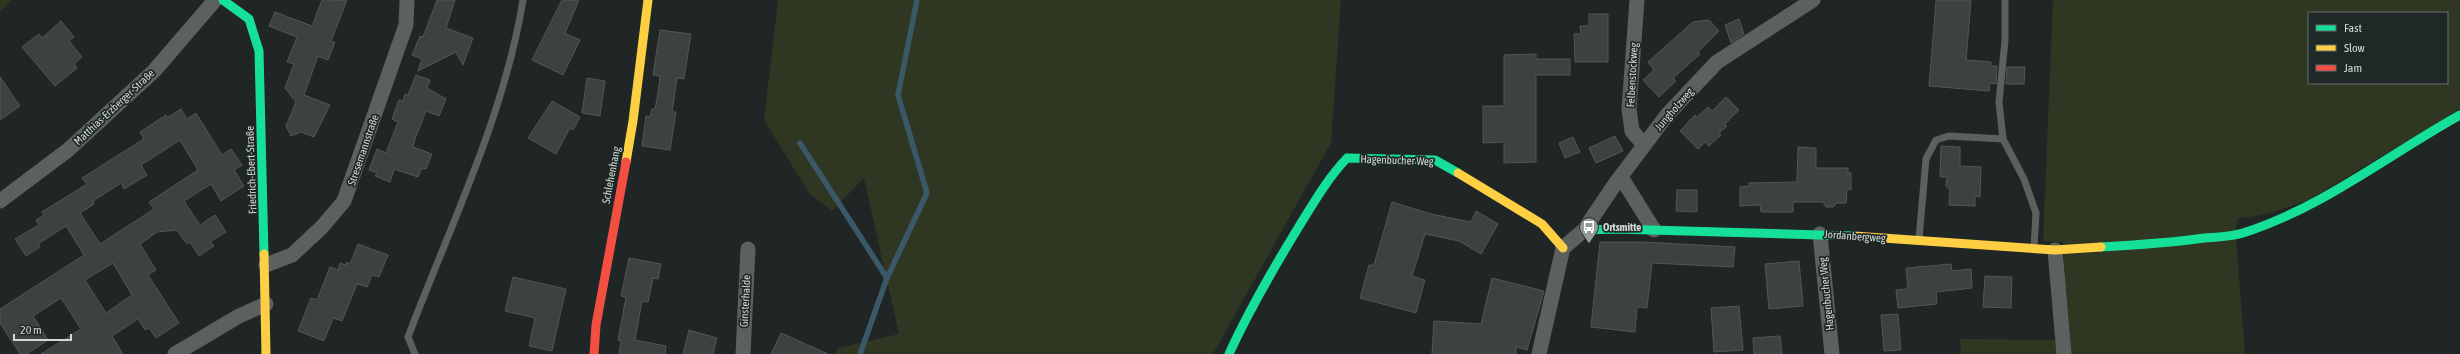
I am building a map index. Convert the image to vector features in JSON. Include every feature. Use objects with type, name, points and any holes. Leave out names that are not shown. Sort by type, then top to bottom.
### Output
[{"type":"street","name":"Matthias-Erzberger-Straße","points":[[0,201],[68,150],[154,71],[215,0]]},
{"type":"street","name":"Friedrich-Ebert-Straße","points":[[223,0],[249,19],[259,51],[266,265],[266,354]]},
{"type":"street","name":"Stresemannstraße","points":[[266,265],[292,255],[322,228],[344,201],[406,25],[408,0]]},
{"type":"street","name":"Schlehenhang","points":[[594,354],[597,318],[633,122],[648,0]]},
{"type":"street","name":"Felbenstockweg","points":[[1637,0],[1629,109],[1632,131],[1644,145]]},
{"type":"street","name":"Jungholzweg","points":[[1563,248],[1584,230],[1644,145],[1668,115],[1717,62],[1807,2]]},
{"type":"street","name":"Jordanbergweg","points":[[1584,230],[1820,234],[2055,250],[2158,244],[2241,234],[2287,217],[2316,203],[2418,138],[2460,115]]},
{"type":"street","name":"Hagenbucher Weg","points":[[1228,354],[1243,320],[1287,246],[1334,171],[1347,158],[1435,160],[1484,187],[1542,224],[1563,248]]},
{"type":"street","points":[[1621,177],[1654,230]]},
{"type":"street","name":"Hagenbucher Weg","points":[[1820,234],[1832,354]]},
{"type":"street","points":[[1539,354],[1563,248]]},
{"type":"street","name":"Ginsterhalde","points":[[743,354],[748,249]]},
{"type":"street","points":[[2055,250],[2064,354]]},
{"type":"street","points":[[175,354],[239,316],[266,304]]},
{"type":"lane","points":[[414,354],[408,337],[456,218],[507,78],[523,0]]},
{"type":"lane","points":[[2005,0],[2005,40],[1999,102],[2003,138],[2024,179],[2036,213],[2034,249]]},
{"type":"lane","points":[[1919,241],[1926,159],[1936,140],[1949,136],[2003,138]]},
{"type":"green space","points":[[0,0],[12,0],[0,11]]},
{"type":"green space","points":[[778,0],[1341,0],[1331,143],[1213,354],[835,354],[838,348],[899,334],[864,178],[832,211],[809,193],[764,120]]},
{"type":"green space","points":[[2053,0],[2460,0],[2460,109],[2309,200],[2267,214],[2237,219],[2236,237],[2245,354],[1961,354],[1960,339],[2067,340],[2063,242],[2043,241]]},
{"type":"building","points":[[322,0],[347,0],[331,41],[335,42],[328,60],[318,56],[304,95],[330,105],[314,137],[301,132],[291,136],[286,126],[296,102],[285,88],[294,64],[287,62],[297,37],[269,26],[275,12],[312,26]]},
{"type":"building","points":[[437,0],[455,0],[446,28],[473,38],[463,65],[456,52],[418,71],[422,59],[412,55],[420,36],[423,37]]},
{"type":"building","points":[[562,0],[579,0],[565,33],[580,40],[563,75],[532,60]]},
{"type":"building","points":[[1936,0],[1971,0],[1966,60],[1991,62],[1991,66],[1997,66],[1996,84],[1990,83],[1989,91],[1929,86]]},
{"type":"building","points":[[1589,14],[1608,14],[1608,62],[1575,62],[1574,34],[1581,34],[1580,26],[1589,26]]},
{"type":"building","points":[[1739,19],[1744,34],[1731,43],[1725,25]]},
{"type":"building","points":[[1709,20],[1719,31],[1698,52],[1700,54],[1673,78],[1676,81],[1659,97],[1643,80],[1654,70],[1648,62],[1693,22]]},
{"type":"building","points":[[61,21],[74,37],[69,41],[82,57],[74,64],[77,68],[55,86],[22,47],[39,34],[42,38]]},
{"type":"building","points":[[660,30],[691,34],[684,79],[677,78],[672,112],[676,112],[670,150],[642,146],[646,116],[650,117],[652,109],[655,109],[658,93],[660,76],[653,75]]},
{"type":"building","points":[[1536,54],[1536,59],[1570,59],[1570,75],[1536,75],[1536,162],[1504,163],[1504,142],[1483,143],[1483,106],[1504,106],[1504,55]]},
{"type":"building","points":[[2007,67],[2025,67],[2024,84],[2006,84]]},
{"type":"building","points":[[416,75],[430,80],[427,88],[446,99],[439,116],[426,111],[415,139],[413,147],[432,154],[426,169],[422,168],[418,177],[394,169],[390,182],[375,176],[377,173],[369,170],[377,149],[386,153],[398,122],[392,119],[399,100],[403,101],[405,94],[408,95]]},
{"type":"building","points":[[0,77],[20,106],[0,120]]},
{"type":"building","points":[[587,78],[605,81],[600,116],[582,113]]},
{"type":"building","points":[[1726,97],[1739,110],[1725,124],[1727,126],[1719,133],[1721,135],[1709,146],[1705,142],[1698,149],[1680,131],[1695,115],[1697,117],[1708,107],[1712,111]]},
{"type":"building","points":[[552,101],[580,117],[573,130],[570,128],[556,154],[528,138]]},
{"type":"building","points":[[181,109],[187,119],[196,113],[222,155],[231,149],[242,165],[234,170],[244,186],[221,201],[211,184],[184,201],[200,225],[215,215],[226,232],[210,242],[214,246],[199,256],[190,242],[187,244],[177,230],[157,232],[140,244],[156,270],[148,275],[179,323],[156,338],[149,328],[145,330],[138,319],[112,336],[123,354],[41,354],[81,329],[61,298],[33,316],[48,340],[27,354],[20,354],[0,323],[0,309],[84,255],[66,226],[38,244],[40,247],[26,256],[15,239],[39,225],[36,220],[44,215],[42,212],[87,184],[82,178],[144,139],[140,132],[166,115],[167,118]],"holes":[[[180,140],[198,170],[149,202],[154,209],[100,244],[80,213],[94,204],[93,201],[121,183],[124,189],[147,175],[141,165]],[[113,263],[132,295],[106,313],[85,280]]]},
{"type":"building","points":[[1615,136],[1623,151],[1596,163],[1589,148]]},
{"type":"building","points":[[1573,137],[1580,152],[1565,158],[1559,143]]},
{"type":"building","points":[[1941,146],[1960,147],[1960,166],[1981,167],[1980,197],[1975,196],[1975,206],[1949,205],[1950,190],[1946,186],[1947,177],[1940,177]]},
{"type":"building","points":[[1798,147],[1816,148],[1816,168],[1848,168],[1848,173],[1851,173],[1851,190],[1847,189],[1846,203],[1837,203],[1833,207],[1826,207],[1823,202],[1793,202],[1793,212],[1761,212],[1760,205],[1740,206],[1740,187],[1749,186],[1749,183],[1797,182]]},
{"type":"building","points":[[1677,190],[1697,190],[1697,212],[1676,211]]},
{"type":"building","points":[[1392,202],[1431,214],[1471,222],[1476,211],[1498,224],[1481,254],[1459,241],[1425,234],[1412,276],[1425,280],[1416,313],[1360,298],[1369,265],[1374,265]]},
{"type":"building","points":[[1600,242],[1644,242],[1735,247],[1733,267],[1652,263],[1647,308],[1637,307],[1635,332],[1591,327]]},
{"type":"building","points":[[358,244],[388,255],[379,277],[372,275],[367,287],[357,284],[342,321],[333,318],[324,341],[298,331],[311,298],[317,300],[330,267],[338,270],[340,263],[346,265],[347,262],[350,264]]},
{"type":"building","points":[[629,258],[661,264],[658,279],[653,278],[648,302],[642,301],[635,340],[666,346],[665,354],[619,354],[621,341],[618,340],[626,297],[621,296]]},
{"type":"building","points":[[1799,261],[1803,306],[1769,309],[1765,264]]},
{"type":"building","points":[[1951,264],[1952,271],[1971,269],[1972,288],[1936,292],[1937,304],[1898,308],[1896,290],[1908,289],[1906,268]]},
{"type":"building","points":[[1985,276],[2012,277],[2011,308],[1983,307]]},
{"type":"building","points":[[513,277],[566,289],[552,351],[529,346],[535,318],[505,311]]},
{"type":"building","points":[[1492,278],[1544,291],[1527,350],[1516,347],[1516,354],[1432,354],[1434,321],[1481,324]]},
{"type":"building","points":[[1739,306],[1743,350],[1714,352],[1711,308]]},
{"type":"building","points":[[1898,314],[1901,350],[1884,351],[1881,315]]},
{"type":"building","points":[[689,330],[717,338],[713,354],[683,354]]},
{"type":"building","points":[[781,333],[828,354],[771,354]]},
{"type":"building","points":[[1780,336],[1782,354],[1754,354],[1753,338]]},
{"type":"waterway","points":[[887,278],[927,193],[898,95],[917,0]]},
{"type":"waterway","points":[[800,143],[887,278],[860,354]]},
{"type":"traffic: fast","points":[[223,0],[249,19],[259,51],[264,254]]},
{"type":"traffic: fast","points":[[2101,247],[2153,244],[2229,236],[2243,233],[2300,210],[2354,180],[2460,115]]},
{"type":"traffic: fast","points":[[1229,354],[1270,274],[1321,192],[1333,174],[1347,158],[1435,160],[1458,173]]},
{"type":"traffic: fast","points":[[1584,230],[1616,229],[1854,236]]},
{"type":"traffic: slow","points":[[626,162],[633,121],[648,0]]},
{"type":"traffic: slow","points":[[1458,173],[1542,224],[1563,248]]},
{"type":"traffic: slow","points":[[1854,236],[2055,250],[2101,247]]},
{"type":"traffic: slow","points":[[264,254],[266,354]]},
{"type":"traffic: jam","points":[[594,354],[596,325],[626,162]]},
{"type":"place","name":"Ortsmitte","points":[[1589,244]]}]
